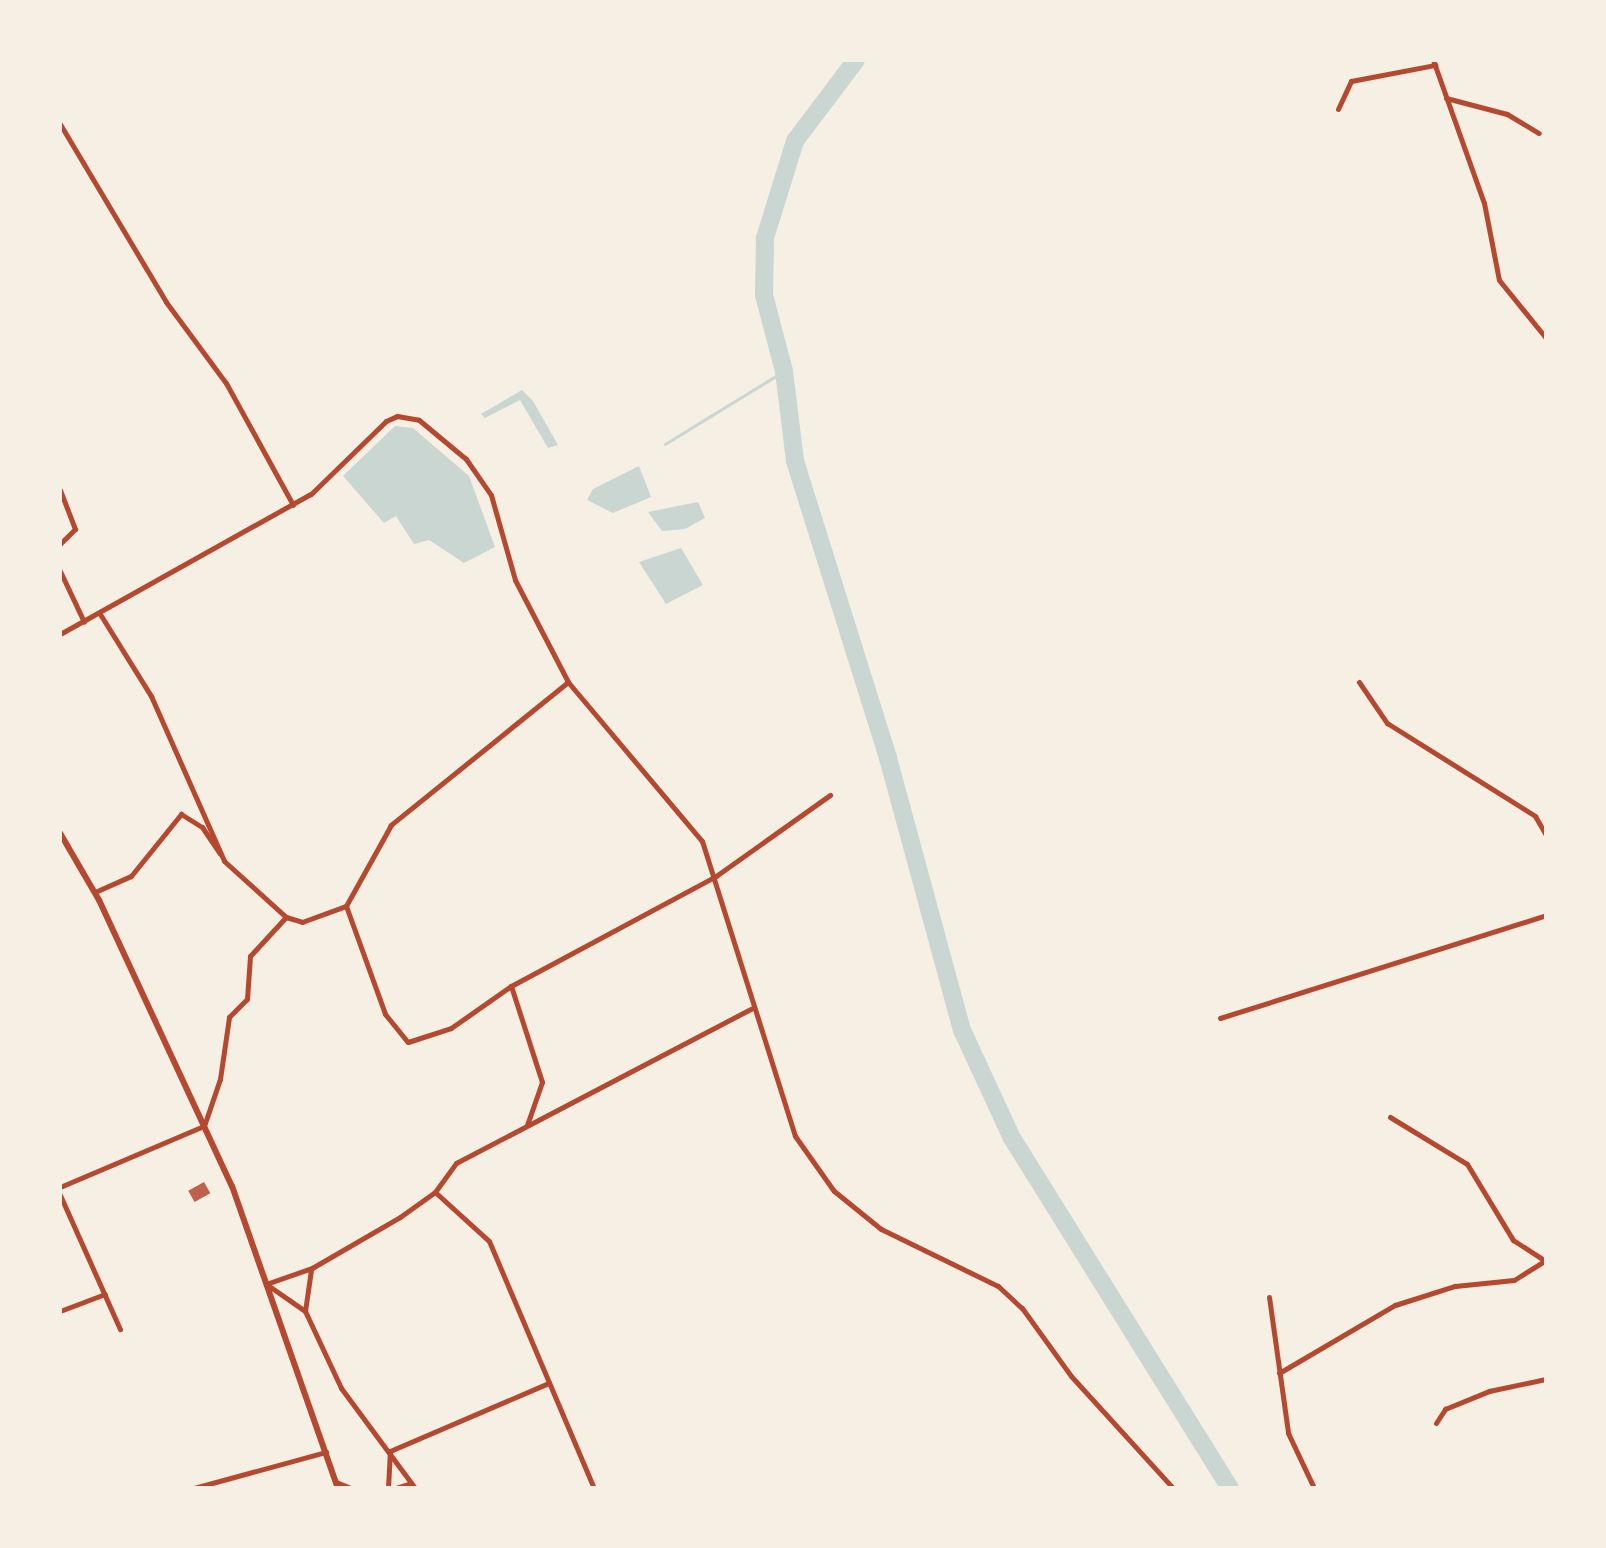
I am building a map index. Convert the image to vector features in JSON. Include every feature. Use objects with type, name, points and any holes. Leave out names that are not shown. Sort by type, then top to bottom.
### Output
[{"type":"street","points":[[1338,108],[1351,81],[1434,63],[1484,203],[1499,280],[1546,338]]},
{"type":"street","points":[[1446,98],[1507,114],[1539,133]]},
{"type":"street","points":[[60,124],[166,302],[226,383],[293,505]]},
{"type":"street","points":[[60,634],[312,494],[386,421],[419,420],[466,460],[491,494],[515,580],[568,682],[702,842],[716,876],[751,1009],[795,1136],[834,1191],[881,1229],[998,1286],[1173,1488]]},
{"type":"street","points":[[60,490],[75,529],[60,544]]},
{"type":"street","points":[[60,571],[84,622]]},
{"type":"street","points":[[100,614],[151,696],[224,861]]},
{"type":"street","points":[[95,892],[131,876],[181,814],[202,826],[224,861],[286,917],[302,922],[346,906],[391,826],[568,682]]},
{"type":"street","points":[[1359,682],[1387,722],[1536,816],[1546,835]]},
{"type":"street","points":[[346,906],[385,1014],[408,1042],[451,1028],[511,986],[716,876],[830,794]]},
{"type":"street","points":[[60,833],[95,892],[204,1126],[266,1284],[337,1485],[351,1488]]},
{"type":"street","points":[[1220,1018],[1546,914]]},
{"type":"street","points":[[120,1329],[60,1191],[204,1126],[220,1080],[228,1017],[247,999],[250,956],[286,917]]},
{"type":"street","points":[[511,986],[542,1082],[527,1126]]},
{"type":"street","points":[[266,1284],[312,1268],[436,1192],[456,1164],[751,1009]]},
{"type":"street","points":[[1278,1373],[1395,1305],[1455,1286],[1514,1280],[1545,1261],[1513,1240],[1466,1164],[1390,1117]]},
{"type":"street","points":[[436,1192],[489,1241],[594,1488]]},
{"type":"street","points":[[1538,1255],[1546,1252]]},
{"type":"street","points":[[304,1311],[312,1268]]},
{"type":"street","points":[[266,1284],[304,1311],[340,1388],[413,1486],[396,1488]]},
{"type":"street","points":[[60,1311],[105,1294]]},
{"type":"street","points":[[1269,1297],[1288,1433],[1314,1488]]},
{"type":"street","points":[[1436,1423],[1445,1409],[1489,1390],[1546,1379]]},
{"type":"street","points":[[390,1451],[549,1383]]},
{"type":"street","points":[[388,1488],[390,1451]]},
{"type":"street","points":[[194,1488],[326,1452]]},
{"type":"shaded area","points":[[522,390],[533,401],[558,445],[548,448],[520,400],[485,418],[481,414]]},
{"type":"shaded area","points":[[395,426],[413,428],[469,476],[495,547],[464,563],[429,540],[414,544],[396,516],[384,523],[343,476]]},
{"type":"shaded area","points":[[639,466],[651,497],[613,513],[587,500],[593,489]]},
{"type":"shaded area","points":[[698,502],[705,518],[685,529],[662,531],[648,512]]},
{"type":"shaded area","points":[[681,548],[703,585],[666,604],[639,562]]},
{"type":"building","points":[[204,1182],[210,1193],[195,1202],[188,1191]]},
{"type":"waterway","points":[[856,60],[795,141],[765,238],[764,295],[784,371],[795,461],[888,758],[962,1030],[1012,1138],[1230,1488]]},
{"type":"waterway","points":[[665,444],[784,371]]}]
